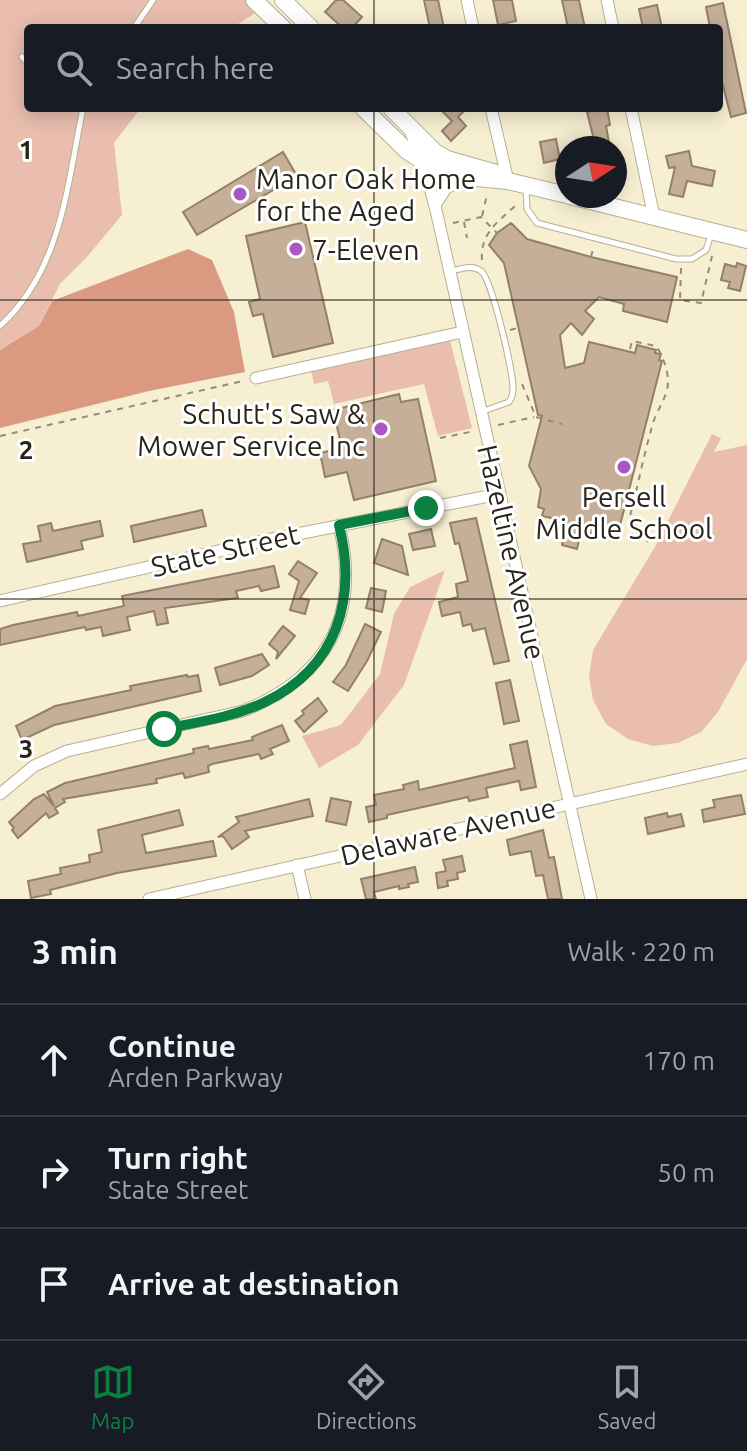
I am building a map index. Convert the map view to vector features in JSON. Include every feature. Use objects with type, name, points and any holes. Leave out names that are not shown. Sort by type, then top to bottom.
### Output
[{"type":"street","points":[[254,0],[279,24]]},
{"type":"street","points":[[283,0],[307,24]]},
{"type":"street","points":[[467,0],[472,24]]},
{"type":"street","points":[[607,0],[612,24]]},
{"type":"street","points":[[367,112],[407,151],[444,175],[508,181]]},
{"type":"street","points":[[492,112],[508,181]]},
{"type":"street","points":[[632,112],[654,217]]},
{"type":"street","points":[[397,114],[435,152],[447,159],[490,170],[521,192],[555,195]]},
{"type":"street","name":"Hazeltine Avenue","points":[[397,114],[416,139],[435,205],[591,899]]},
{"type":"street","points":[[435,205],[446,188],[469,177]]},
{"type":"street","points":[[618,208],[714,237],[747,240]]},
{"type":"street","points":[[256,378],[462,332]]},
{"type":"street","name":"State Street","points":[[0,601],[339,525],[499,494]]},
{"type":"street","points":[[0,794],[48,758],[82,747],[243,711],[266,702],[297,681],[314,664],[338,624],[347,578],[346,553],[339,525]]},
{"type":"street","name":"Delaware Avenue","points":[[149,899],[747,764]]},
{"type":"street","points":[[297,865],[305,899]]},
{"type":"lane","points":[[137,24],[153,0]]},
{"type":"lane","points":[[0,326],[31,288],[51,249],[67,195],[81,112]]},
{"type":"lane","points":[[521,192],[532,219],[537,223],[676,259],[692,259],[706,250],[714,237]]},
{"type":"lane","points":[[449,271],[471,267],[478,269],[487,278],[493,295],[513,393],[505,405],[481,413]]},
{"type":"path","points":[[481,217],[489,187]]},
{"type":"path","points":[[482,262],[481,248],[485,235],[517,204],[521,192]]},
{"type":"path","points":[[517,204],[519,210]]},
{"type":"path","points":[[452,223],[481,217]]},
{"type":"path","points":[[481,217],[497,233]]},
{"type":"path","points":[[463,221],[467,238]]},
{"type":"path","points":[[678,268],[683,274],[680,300],[701,303],[714,237]]},
{"type":"path","points":[[584,245],[593,247],[591,257]]},
{"type":"path","points":[[509,330],[518,328]]},
{"type":"path","points":[[630,349],[632,341],[656,346],[662,354],[668,377],[667,390],[653,424],[630,516],[648,542]]},
{"type":"path","points":[[0,436],[256,378]]},
{"type":"path","points":[[497,425],[536,417]]},
{"type":"path","points":[[440,438],[484,429]]},
{"type":"shaded area","points":[[0,0],[250,0],[260,10],[238,24],[24,24],[24,112],[138,112],[114,143],[122,215],[60,284],[39,326],[0,350]]},
{"type":"shaded area","points":[[188,249],[212,260],[234,312],[245,372],[149,391],[0,428],[0,350],[39,326],[52,301]]},
{"type":"shaded area","points":[[450,340],[472,428],[438,436],[424,384],[334,404],[328,381],[314,384],[311,371]]},
{"type":"shaded area","points":[[712,434],[721,438],[714,452],[747,445],[747,659],[718,712],[701,732],[678,743],[653,746],[628,739],[606,724],[593,700],[589,676],[593,650],[656,545]]},
{"type":"shaded area","points":[[445,570],[404,685],[358,745],[319,768],[302,736],[341,725],[380,674],[394,614],[410,587]]},
{"type":"building","points":[[336,0],[343,0],[362,17],[356,24],[338,24],[325,12]]},
{"type":"building","points":[[424,0],[438,0],[443,24],[429,24]]},
{"type":"building","points":[[493,0],[512,0],[516,21],[498,24]]},
{"type":"building","points":[[562,0],[579,0],[584,24],[567,24]]},
{"type":"building","points":[[723,3],[746,113],[731,117],[723,86],[723,24],[709,24],[706,7]]},
{"type":"building","points":[[657,5],[661,24],[642,24],[639,9]]},
{"type":"building","points":[[443,112],[463,112],[458,117],[466,126],[451,141],[442,131],[452,121]]},
{"type":"building","points":[[587,112],[608,112],[610,125],[606,126],[608,136],[593,136]]},
{"type":"building","points":[[555,139],[555,160],[544,163],[540,142]]},
{"type":"building","points":[[689,151],[692,166],[715,171],[712,186],[687,181],[683,197],[669,194],[675,167],[669,168],[666,156]]},
{"type":"building","name":"Manor Oak Home for the Aged","points":[[283,152],[297,176],[197,235],[183,212]]},
{"type":"building","points":[[305,222],[333,343],[273,357],[263,314],[253,316],[249,302],[260,299],[246,236]]},
{"type":"building","points":[[511,223],[527,239],[677,277],[667,322],[623,311],[624,304],[599,297],[585,311],[594,319],[582,335],[571,323],[560,335],[565,368],[584,363],[589,342],[635,353],[637,345],[661,354],[659,360],[662,361],[616,541],[581,531],[577,549],[562,545],[565,521],[542,516],[544,509],[538,507],[541,489],[529,466],[542,416],[538,415],[504,263],[489,245],[497,233]]},
{"type":"building","points":[[737,263],[746,266],[740,291],[728,288],[730,282],[721,280],[725,264],[736,267]]},
{"type":"building","name":"Schutt's Saw & Mower Service Inc","points":[[399,394],[401,402],[418,399],[436,481],[354,500],[347,472],[325,477],[320,453],[342,448],[333,410]]},
{"type":"building","points":[[202,510],[206,526],[134,542],[131,526]]},
{"type":"building","points":[[476,518],[509,661],[494,664],[485,628],[473,631],[471,624],[463,626],[460,612],[442,616],[439,602],[458,597],[456,584],[468,581],[459,543],[455,544],[450,523]]},
{"type":"building","points":[[100,521],[103,536],[81,541],[83,549],[27,562],[23,544],[41,541],[38,526],[51,523],[53,531]]},
{"type":"building","points":[[431,529],[435,546],[413,550],[409,534]]},
{"type":"building","points":[[382,539],[402,546],[408,575],[374,563]]},
{"type":"building","points":[[298,561],[317,573],[300,598],[309,600],[305,614],[290,610],[299,581],[289,574]]},
{"type":"building","points":[[274,566],[279,587],[261,591],[259,586],[236,591],[238,598],[165,608],[168,623],[157,625],[154,611],[127,617],[130,630],[103,636],[101,627],[86,630],[85,627],[0,645],[0,629],[13,625],[124,606],[122,596]]},
{"type":"building","points":[[371,588],[386,591],[382,612],[366,608]]},
{"type":"building","points":[[365,624],[381,632],[348,691],[333,682],[346,665]]},
{"type":"building","points":[[283,626],[295,636],[276,659],[278,652],[269,644]]},
{"type":"building","points":[[262,654],[269,665],[252,676],[220,685],[215,668]]},
{"type":"building","points":[[198,675],[201,691],[54,725],[22,740],[16,726],[55,706]]},
{"type":"building","points":[[510,680],[519,721],[504,724],[496,683]]},
{"type":"building","points":[[318,698],[327,711],[304,732],[295,721]]},
{"type":"building","points":[[282,725],[289,741],[270,749],[273,754],[261,759],[259,754],[212,764],[208,766],[209,772],[185,778],[183,773],[156,779],[157,783],[63,799],[65,802],[55,808],[58,813],[49,818],[46,813],[18,838],[9,822],[44,794],[54,806],[47,792],[65,783],[194,753],[193,749],[253,740],[252,737]]},
{"type":"building","points":[[527,741],[536,787],[521,790],[519,781],[486,788],[488,797],[469,801],[468,797],[369,822],[366,807],[376,805],[374,795],[404,789],[403,785],[418,781],[419,790],[515,768],[510,745]]},
{"type":"building","points":[[741,795],[745,814],[704,822],[702,810],[715,807],[713,800]]},
{"type":"building","points":[[331,798],[351,802],[346,825],[326,821]]},
{"type":"building","points":[[309,799],[313,816],[245,831],[249,837],[232,849],[223,836],[218,837],[239,822],[236,817]]},
{"type":"building","points":[[179,810],[183,825],[142,835],[146,853],[213,841],[216,856],[117,873],[31,898],[28,881],[61,874],[60,868],[90,862],[89,855],[102,852],[98,830]]},
{"type":"building","points":[[667,813],[668,817],[681,814],[684,826],[648,834],[645,818]]},
{"type":"building","points":[[543,830],[549,858],[554,857],[562,899],[548,899],[543,875],[536,876],[531,851],[510,855],[507,840]]},
{"type":"building","points":[[462,856],[465,871],[457,873],[458,879],[447,881],[448,886],[438,888],[436,873],[446,871],[443,860]]},
{"type":"building","points":[[415,867],[418,882],[408,884],[409,887],[399,889],[399,886],[374,892],[376,899],[366,899],[361,879]]},
{"type":"place","name":"Manor Oak Home for the Aged","points":[[240,194]]},
{"type":"place","name":"7-Eleven","points":[[296,249]]},
{"type":"place","name":"Schutt's Saw & Mower Service Inc","points":[[381,429]]},
{"type":"place","name":"Persell Middle School","points":[[624,467]]},
{"type":"route","points":[[164,729],[243,711],[266,702],[297,681],[314,664],[338,624],[347,578],[346,553],[339,525],[426,508]]}]
